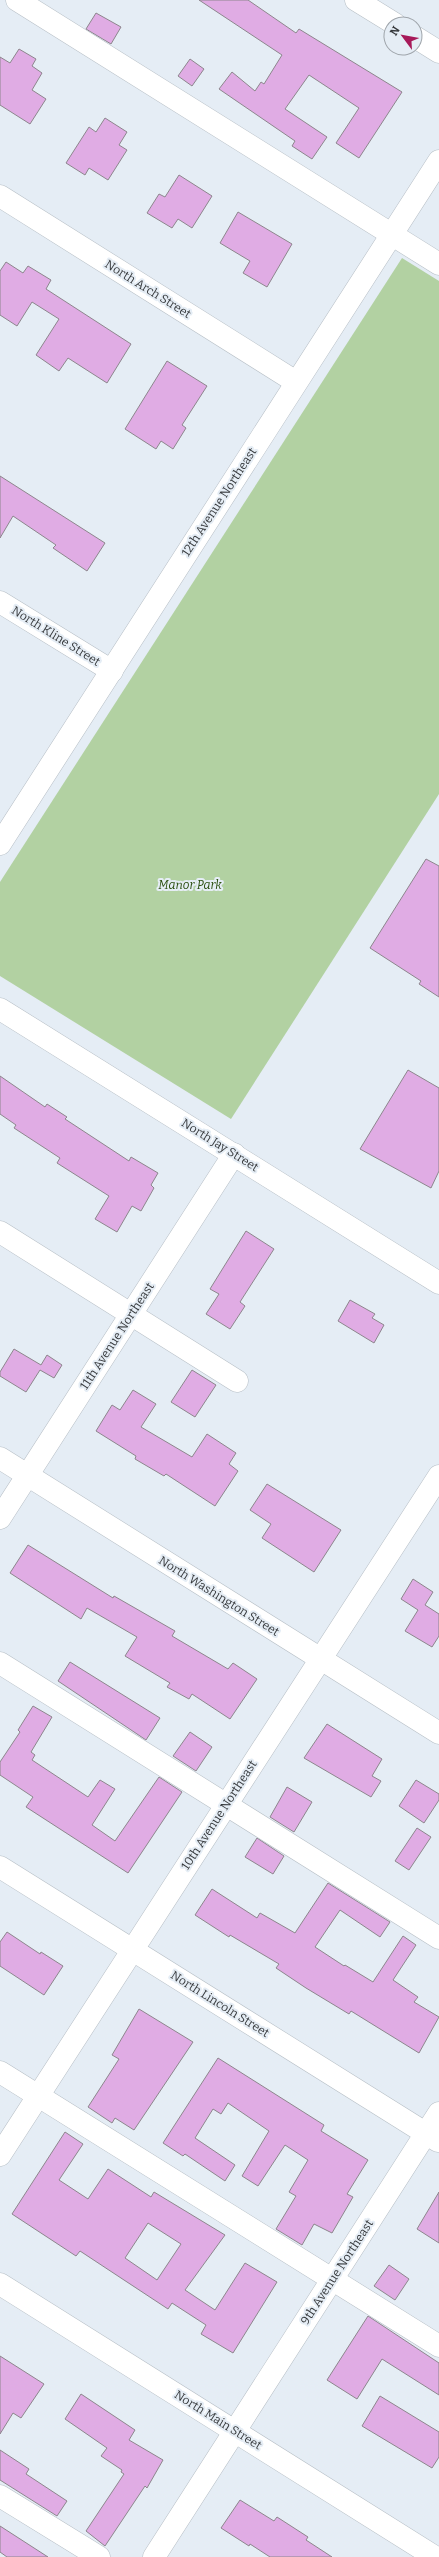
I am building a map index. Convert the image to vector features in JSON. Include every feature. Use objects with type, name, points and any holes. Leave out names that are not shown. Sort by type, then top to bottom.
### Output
[{"type":"street","points":[[17,0],[439,264]]},
{"type":"street","points":[[356,0],[383,17]]},
{"type":"street","points":[[423,42],[439,52]]},
{"type":"street","name":"12th Avenue Northeast","points":[[0,844],[439,161]]},
{"type":"street","name":"North Arch Street","points":[[0,196],[296,382]]},
{"type":"street","name":"North Kline Street","points":[[0,602],[112,671]]},
{"type":"street","name":"North Jay Street","points":[[0,1010],[439,1282]]},
{"type":"street","name":"11th Avenue Northeast","points":[[0,1518],[234,1154]]},
{"type":"street","points":[[0,1232],[237,1381]]},
{"type":"street","name":"North Washington Street","points":[[0,1458],[439,1733]]},
{"type":"street","name":"10th Avenue Northeast","points":[[0,2155],[321,1659],[432,1502],[439,1476]]},
{"type":"street","points":[[0,1663],[227,1803],[439,1938]]},
{"type":"street","name":"North Lincoln Street","points":[[0,1867],[432,2137]]},
{"type":"street","points":[[0,2072],[439,2346]]},
{"type":"street","name":"9th Avenue Northeast","points":[[154,2557],[333,2279],[432,2137],[439,2113]]},
{"type":"street","name":"North Main Street","points":[[0,2284],[435,2557]]},
{"type":"street","points":[[0,2496],[99,2557]]},
{"type":"green space","name":"Manor Park","points":[[402,258],[439,281],[439,794],[231,1119],[0,976],[0,882]]},
{"type":"building","points":[[199,0],[248,0],[296,33],[299,29],[402,92],[359,158],[336,143],[359,108],[309,75],[285,109],[327,137],[312,159],[292,146],[295,141],[219,89],[232,72],[255,91],[261,82],[264,84],[282,55]]},
{"type":"building","points":[[96,13],[121,27],[111,44],[86,29]]},
{"type":"building","points":[[19,49],[36,59],[32,66],[42,73],[32,90],[46,99],[30,124],[0,105],[0,57],[10,63]]},
{"type":"building","points":[[190,59],[204,69],[192,86],[178,76]]},
{"type":"building","points":[[105,118],[127,132],[119,145],[127,150],[108,180],[89,168],[85,175],[66,163],[89,127],[96,132]]},
{"type":"building","points":[[179,175],[212,196],[192,228],[178,219],[172,228],[147,213],[159,194],[165,197]]},
{"type":"building","points":[[238,212],[292,244],[267,287],[243,273],[250,261],[220,243]]},
{"type":"building","points":[[6,262],[23,273],[28,266],[51,280],[46,289],[131,344],[107,383],[68,358],[59,371],[36,355],[59,319],[32,302],[17,326],[0,315],[0,271]]},
{"type":"building","points":[[167,361],[207,386],[182,425],[186,428],[173,449],[161,441],[156,449],[125,429]]},
{"type":"building","points":[[0,476],[105,543],[87,571],[53,548],[56,545],[13,516],[0,538]]},
{"type":"building","points":[[426,859],[439,866],[439,997],[419,984],[421,981],[370,948]]},
{"type":"building","points":[[408,1070],[439,1088],[439,1171],[431,1188],[360,1149]]},
{"type":"building","points":[[0,1076],[45,1107],[47,1104],[67,1117],[65,1119],[129,1161],[131,1157],[158,1173],[151,1185],[154,1188],[141,1211],[132,1206],[117,1232],[95,1219],[109,1196],[57,1163],[60,1158],[14,1128],[16,1125],[0,1114]]},
{"type":"building","points":[[246,1231],[274,1249],[240,1302],[245,1306],[230,1329],[206,1314],[219,1294],[210,1289]]},
{"type":"building","points":[[350,1300],[375,1314],[372,1318],[384,1325],[374,1343],[338,1321]]},
{"type":"building","points":[[14,1349],[41,1365],[47,1355],[62,1365],[54,1378],[40,1370],[26,1392],[0,1376],[0,1372]]},
{"type":"building","points":[[192,1370],[216,1385],[195,1417],[171,1402]]},
{"type":"building","points":[[133,1390],[156,1404],[141,1427],[192,1457],[207,1434],[236,1453],[229,1464],[238,1471],[215,1506],[166,1474],[164,1476],[135,1459],[136,1456],[96,1431],[112,1405],[120,1410]]},
{"type":"building","points":[[267,1484],[341,1530],[314,1572],[262,1538],[271,1524],[250,1510]]},
{"type":"building","points":[[28,1545],[113,1598],[114,1596],[175,1631],[172,1636],[228,1669],[233,1663],[257,1679],[230,1719],[192,1694],[189,1699],[167,1687],[170,1683],[125,1656],[137,1637],[87,1608],[81,1619],[10,1573]]},
{"type":"building","points":[[413,1579],[433,1592],[425,1605],[439,1614],[439,1636],[432,1647],[405,1631],[418,1610],[401,1599]]},
{"type":"building","points":[[70,1662],[160,1718],[146,1740],[58,1681]]},
{"type":"building","points":[[33,1706],[52,1717],[31,1752],[35,1755],[32,1760],[88,1797],[100,1780],[115,1789],[92,1825],[115,1841],[159,1777],[182,1792],[128,1873],[26,1807],[33,1797],[0,1775],[0,1762],[20,1732],[18,1730]]},
{"type":"building","points":[[327,1724],[382,1759],[372,1776],[381,1781],[371,1797],[304,1758]]},
{"type":"building","points":[[190,1732],[212,1747],[196,1771],[173,1756]]},
{"type":"building","points":[[416,1780],[439,1794],[439,1800],[424,1823],[399,1806]]},
{"type":"building","points":[[287,1787],[312,1802],[294,1832],[270,1817]]},
{"type":"building","points":[[417,1828],[431,1837],[409,1870],[395,1861]]},
{"type":"building","points":[[257,1838],[284,1856],[273,1874],[245,1857]]},
{"type":"building","points":[[328,1883],[390,1922],[380,1937],[340,1910],[315,1947],[344,1966],[345,1965],[373,1982],[403,1936],[416,1945],[393,1980],[418,1997],[414,2002],[439,2017],[419,2053],[351,2011],[349,2014],[306,1988],[276,1968],[279,1964],[230,1935],[229,1937],[195,1915],[212,1889],[257,1918],[260,1913],[295,1933]]},
{"type":"building","points":[[7,1932],[40,1954],[41,1952],[63,1966],[44,1995],[0,1966],[0,1942]]},
{"type":"building","points":[[139,2009],[193,2042],[134,2130],[115,2118],[112,2123],[88,2107],[119,2059],[112,2055]]},
{"type":"building","points":[[218,2058],[324,2125],[321,2131],[368,2160],[347,2194],[353,2197],[332,2233],[314,2224],[302,2245],[276,2229],[296,2196],[289,2192],[308,2160],[285,2145],[258,2186],[242,2176],[269,2131],[228,2103],[221,2114],[213,2109],[195,2138],[235,2165],[225,2181],[185,2154],[183,2156],[163,2143]]},
{"type":"building","points":[[65,2132],[83,2144],[59,2180],[88,2199],[108,2169],[151,2197],[154,2192],[225,2235],[185,2290],[215,2310],[245,2263],[277,2282],[233,2353],[201,2334],[206,2325],[172,2303],[168,2309],[80,2251],[76,2256],[12,2214]],"holes":[[[148,2223],[181,2244],[157,2280],[125,2258]]]},
{"type":"building","points":[[439,2192],[439,2243],[417,2229]]},
{"type":"building","points":[[389,2265],[409,2279],[395,2300],[374,2286]]},
{"type":"building","points":[[368,2316],[439,2363],[439,2395],[382,2359],[357,2399],[327,2380]]},
{"type":"building","points":[[0,2356],[44,2384],[21,2418],[13,2413],[0,2434]]},
{"type":"building","points":[[81,2394],[135,2430],[129,2440],[163,2460],[147,2488],[145,2486],[105,2546],[86,2531],[124,2474],[121,2472],[122,2470],[101,2456],[107,2448],[65,2419]]},
{"type":"building","points":[[380,2396],[439,2432],[439,2457],[432,2468],[362,2426]]},
{"type":"building","points":[[0,2450],[29,2469],[26,2474],[67,2501],[57,2516],[0,2480]]},
{"type":"building","points":[[240,2500],[274,2521],[277,2517],[308,2537],[306,2540],[332,2557],[270,2557],[250,2544],[249,2546],[221,2528]]},
{"type":"building","points":[[0,2526],[48,2557],[7,2557],[0,2552]]}]
